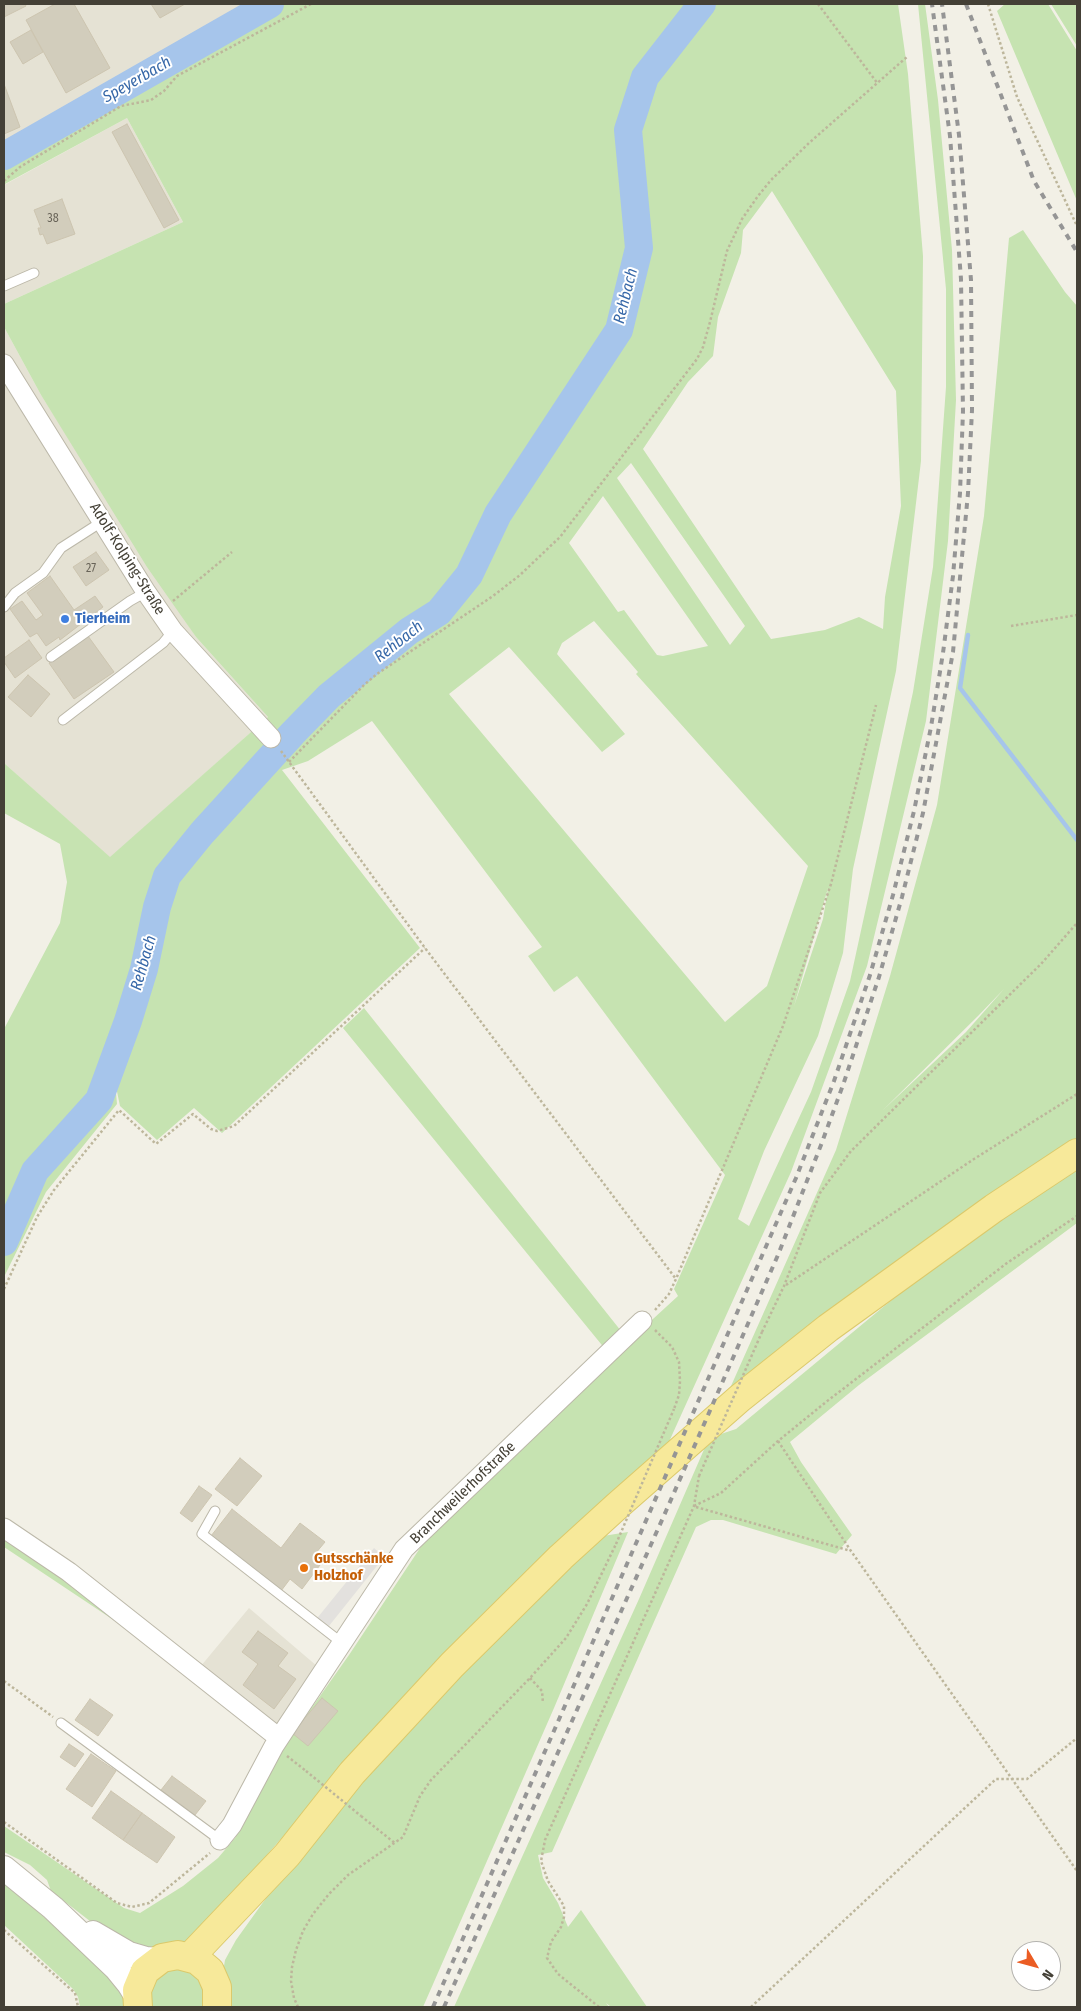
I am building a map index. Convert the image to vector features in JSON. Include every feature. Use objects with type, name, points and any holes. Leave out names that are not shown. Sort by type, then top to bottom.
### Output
[{"type":"main road","points":[[212,1974],[220,1956],[287,1855],[352,1773],[452,1665],[561,1557],[740,1398],[828,1328],[994,1208],[1077,1153]]},
{"type":"main road","points":[[190,1957],[287,1855]]},
{"type":"main road","points":[[138,2002],[141,1978],[148,1967],[169,1955],[190,1957],[204,1964],[212,1974],[218,1991],[217,2007]]},
{"type":"street","name":"Adolf-Kolping-Straße","points":[[4,364],[103,520],[146,592],[173,631],[271,738]]},
{"type":"street","name":"Branchweilerhofstraße","points":[[220,1840],[232,1825],[276,1742],[404,1549],[642,1322]]},
{"type":"street","points":[[4,1528],[69,1572],[276,1742]]},
{"type":"street","points":[[4,1868],[53,1908],[116,1968],[130,1984],[138,2002]]},
{"type":"street","points":[[53,1908],[129,1954],[158,1960]]},
{"type":"lane","points":[[4,286],[34,273]]},
{"type":"lane","points":[[4,607],[15,593],[43,573],[61,548],[103,520]]},
{"type":"lane","points":[[51,657],[130,601],[146,592]]},
{"type":"lane","points":[[62,720],[163,643],[173,631]]},
{"type":"lane","points":[[215,1511],[202,1534],[342,1643]]},
{"type":"lane","points":[[62,1723],[220,1840]]},
{"type":"path","points":[[4,181],[20,167],[121,106],[152,100],[164,91],[177,76],[311,4]]},
{"type":"path","points":[[818,4],[878,84]]},
{"type":"path","points":[[988,4],[1017,97],[1077,226]]},
{"type":"path","points":[[676,1279],[425,948],[289,762],[377,674],[493,596],[520,575],[560,537],[644,431],[697,359],[703,347],[710,322],[727,251],[742,219],[758,196],[771,180],[809,143],[908,56]]},
{"type":"path","points":[[160,612],[232,552]]},
{"type":"path","points":[[1011,626],[1077,614]]},
{"type":"path","points":[[298,2007],[294,1998],[291,1981],[292,1967],[303,1931],[313,1914],[348,1875],[396,1844],[403,1837],[420,1796],[431,1780],[530,1678],[573,1628],[616,1544],[679,1395],[679,1362],[672,1347],[642,1322],[659,1306],[676,1279],[783,1026],[831,884],[876,705]]},
{"type":"path","points":[[599,2007],[558,1974],[547,1958],[550,1942],[561,1927],[564,1917],[564,1906],[548,1881],[542,1861],[545,1840],[694,1506],[698,1476],[784,1286],[820,1192],[850,1151],[1041,964],[1077,923]]},
{"type":"path","points":[[4,1289],[37,1217],[54,1190],[118,1110],[156,1144],[193,1114],[211,1130],[218,1131],[234,1126],[425,948]]},
{"type":"path","points":[[784,1286],[974,1159],[1077,1094]]},
{"type":"path","points":[[694,1506],[721,1493],[778,1441],[826,1402],[1007,1263],[1077,1216]]},
{"type":"path","points":[[778,1441],[851,1551],[1077,1871]]},
{"type":"path","points":[[694,1506],[851,1551]]},
{"type":"path","points":[[530,1678],[542,1691],[543,1703]]},
{"type":"path","points":[[4,1681],[62,1723]]},
{"type":"path","points":[[751,2007],[996,1779],[1027,1779],[1077,1738]]},
{"type":"path","points":[[276,1742],[306,1771],[396,1844]]},
{"type":"path","points":[[4,1822],[117,1903],[132,1907],[149,1903],[211,1852],[220,1840]]},
{"type":"path","points":[[4,1930],[75,1993],[78,2007]]},
{"type":"shaded area","points":[[4,4],[243,4],[4,141]]},
{"type":"shaded area","points":[[127,118],[183,222],[4,304],[4,180],[6,184]]},
{"type":"shaded area","points":[[4,327],[41,395],[196,637],[268,717],[110,858],[4,763]]},
{"type":"shaded area","points":[[374,1548],[384,1557],[325,1631],[314,1622]]},
{"type":"shaded area","points":[[249,1608],[331,1678],[284,1747],[191,1678]]},
{"type":"green space","points":[[243,4],[898,4],[908,74],[923,256],[921,461],[896,671],[853,869],[843,953],[818,1036],[764,1151],[738,1219],[749,1226],[811,1092],[850,981],[913,692],[933,567],[946,387],[946,289],[918,4],[925,4],[938,100],[952,250],[956,400],[948,541],[926,721],[867,966],[791,1172],[663,1455],[626,1479],[342,1769],[190,1943],[154,1952],[121,1945],[51,1891],[47,1880],[30,1865],[4,1852],[4,1826],[124,1908],[140,1913],[183,1886],[218,1858],[235,1838],[284,1747],[349,1655],[432,1530],[610,1355],[343,1028],[364,1008],[629,1341],[678,1296],[674,1289],[725,1175],[577,976],[554,992],[528,956],[542,947],[372,721],[308,761],[282,770],[420,948],[222,1133],[194,1108],[157,1140],[120,1106],[115,1082],[117,1104],[46,1192],[4,1277],[4,1029],[60,923],[67,882],[60,844],[4,813],[4,763],[110,857],[268,717],[196,637],[147,567],[41,395],[4,327],[4,304],[183,222],[127,118],[5,184],[4,141]],"holes":[[[772,191],[896,391],[901,506],[885,597],[883,629],[859,617],[825,630],[771,639],[643,449],[688,382],[713,356],[718,317],[741,253],[743,230]],[[631,463],[745,626],[730,645],[617,478]],[[603,496],[708,646],[663,656],[657,655],[624,610],[618,612],[569,543]],[[594,621],[638,672],[636,674],[808,866],[767,986],[725,1022],[449,694],[509,647],[602,752],[625,734],[557,654],[562,643]],[[828,888],[823,919],[794,1006]]]},
{"type":"green space","points":[[1005,4],[1048,4],[1077,51],[1077,201],[997,11]]},
{"type":"green space","points":[[1051,4],[1077,4],[1077,46]]},
{"type":"green space","points":[[1023,230],[1065,292],[1077,306],[1077,1145],[727,1395],[836,1150],[890,976],[937,805],[984,516],[1009,238]],"holes":[[[1004,989],[966,1032],[882,1111]]]},
{"type":"green space","points":[[1077,1169],[1077,1223],[859,1385],[790,1442],[801,1462],[852,1535],[836,1554],[723,1520],[711,1520],[696,1527],[552,1852],[538,1855],[543,1878],[558,1903],[568,1927],[581,1910],[647,2007],[611,2007],[606,2003],[609,2007],[454,2007],[639,1599],[709,1438],[736,1429],[888,1303],[993,1222]]},
{"type":"green space","points":[[4,1519],[25,1531],[118,1623],[4,1547]]},
{"type":"green space","points":[[628,1532],[554,1708],[423,2007],[225,2007],[223,1972],[225,1960],[236,1940],[315,1830],[468,1663],[603,1536]]},
{"type":"green space","points":[[4,1882],[126,1989],[131,2007],[80,2007],[78,1997],[73,1989],[4,1925]]},
{"type":"green space","points":[[185,1966],[204,1983],[204,2007],[149,2007],[147,1989],[160,1970]]},
{"type":"building","points":[[4,4],[25,4],[26,6],[4,17]]},
{"type":"building","points":[[55,4],[74,4],[110,68],[66,93],[26,20]]},
{"type":"building","points":[[151,4],[185,4],[160,18]]},
{"type":"building","points":[[31,30],[43,52],[23,64],[10,42]]},
{"type":"building","points":[[4,84],[20,127],[4,134]]},
{"type":"building","points":[[127,124],[179,220],[164,228],[112,132]]},
{"type":"building","points":[[62,199],[75,234],[47,244],[43,234],[40,235],[38,228],[41,228],[34,210]]},
{"type":"building","points":[[96,552],[109,570],[86,586],[73,567]]},
{"type":"building","points":[[50,576],[74,610],[95,596],[103,607],[60,640],[59,637],[46,646],[37,633],[30,637],[10,609],[22,601],[36,620],[43,615],[27,593]]},
{"type":"building","points":[[88,636],[114,672],[74,699],[49,663]]},
{"type":"building","points":[[29,640],[42,658],[15,678],[4,662],[4,658]]},
{"type":"building","points":[[28,675],[50,694],[31,717],[8,697]]},
{"type":"building","points":[[240,1458],[262,1476],[237,1506],[215,1489]]},
{"type":"building","points":[[199,1486],[212,1495],[192,1522],[180,1513]]},
{"type":"building","points":[[232,1509],[281,1548],[300,1523],[325,1542],[315,1554],[323,1561],[302,1589],[290,1579],[281,1591],[211,1536]]},
{"type":"building","points":[[258,1631],[288,1653],[278,1666],[296,1679],[274,1709],[243,1685],[258,1664],[242,1652]]},
{"type":"building","points":[[322,1698],[338,1711],[308,1746],[292,1733]]},
{"type":"building","points":[[90,1699],[113,1715],[98,1736],[75,1720]]},
{"type":"building","points":[[69,1744],[84,1754],[75,1767],[60,1757]]},
{"type":"building","points":[[91,1754],[116,1771],[92,1807],[66,1789]]},
{"type":"building","points":[[172,1776],[206,1801],[195,1815],[161,1790]]},
{"type":"building","points":[[111,1791],[142,1813],[123,1840],[92,1818]]},
{"type":"building","points":[[142,1813],[175,1837],[157,1863],[123,1840]]},
{"type":"waterway","name":"Speyerbach","points":[[4,156],[270,4]]},
{"type":"waterway","name":"Rehbach","points":[[4,1242],[35,1171],[99,1100],[128,1021],[144,969],[157,907],[167,876],[202,833],[329,696],[409,631],[439,612],[469,575],[498,514],[619,330],[639,248],[628,130],[645,77],[702,4]]},
{"type":"waterway","points":[[968,635],[960,688],[1077,840]]},
{"type":"railway","points":[[433,2007],[796,1178],[834,1081],[870,975],[914,811],[931,727],[953,576],[960,493],[963,411],[961,279],[950,136],[932,4]]},
{"type":"railway","points":[[444,2007],[666,1511],[778,1255],[843,1085],[879,977],[923,813],[953,652],[968,493],[972,410],[971,280],[959,135],[942,4]]},
{"type":"railway","points":[[966,4],[1034,181],[1077,252]]},
{"type":"place","name":"Tierheim","points":[[65,619]]},
{"type":"place","name":"Gutsschänke Holzhof","points":[[304,1568]]}]
